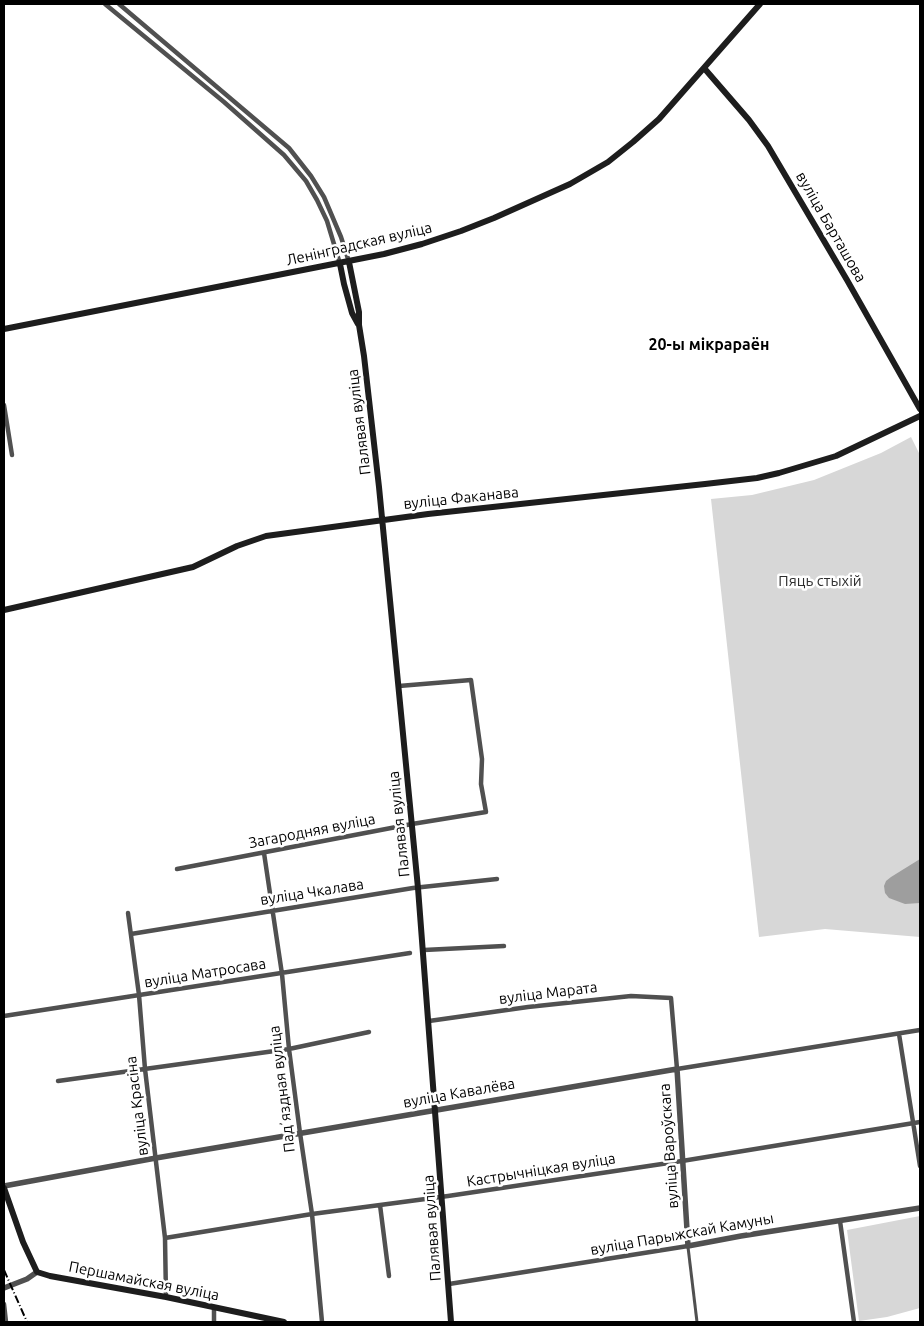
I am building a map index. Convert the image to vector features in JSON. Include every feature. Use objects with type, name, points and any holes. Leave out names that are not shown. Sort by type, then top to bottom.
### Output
[{"type":"main road","name":"Ленінградская вуліца","points":[[4,329],[393,252],[461,231],[522,206],[570,184],[608,162],[633,142],[659,119],[760,4]]},
{"type":"main road","name":"вуліца Барташова","points":[[704,68],[749,120],[768,146],[920,408]]},
{"type":"main road","name":"Палявая вуліца","points":[[349,262],[359,312],[399,686],[424,950],[452,1322]]},
{"type":"main road","name":"Палявая вуліца","points":[[340,264],[352,313],[359,325]]},
{"type":"main road","name":"вуліца Факанава","points":[[4,610],[193,567],[238,546],[266,536],[382,520],[763,476],[789,471],[836,456],[920,416]]},
{"type":"main road","points":[[4,1187],[23,1242],[37,1272]]},
{"type":"main road","name":"Першамайская вуліца","points":[[37,1272],[50,1276],[166,1296],[284,1322]]},
{"type":"street","points":[[105,4],[229,106],[284,155],[306,181],[317,200],[327,221],[340,264]]},
{"type":"street","points":[[119,4],[289,148],[311,176],[324,197],[349,262]]},
{"type":"street","points":[[4,405],[12,455]]},
{"type":"street","name":"Загародняя вуліца","points":[[177,869],[412,824],[486,812],[482,784],[482,759],[470,680],[399,686]]},
{"type":"street","name":"Падʼяздная вуліца","points":[[264,853],[282,974],[300,1133],[312,1214],[322,1322]]},
{"type":"street","name":"вуліца Чкалава","points":[[131,934],[418,888],[497,879]]},
{"type":"street","name":"вуліца Красіна","points":[[128,913],[139,996],[145,1069],[165,1238],[166,1296]]},
{"type":"street","points":[[424,950],[504,946]]},
{"type":"street","name":"вуліца Матросава","points":[[4,1016],[410,954]]},
{"type":"street","name":"вуліца Марата","points":[[429,1021],[528,1007],[631,996],[671,998]]},
{"type":"street","name":"вуліца Вароўскага","points":[[671,998],[688,1246],[697,1322]]},
{"type":"street","name":"вуліца Кавалёва","points":[[4,1187],[300,1133],[920,1030]]},
{"type":"street","points":[[58,1081],[290,1049],[369,1032]]},
{"type":"street","points":[[899,1034],[920,1166]]},
{"type":"street","name":"Кастрычніцкая вуліца","points":[[165,1238],[312,1214],[442,1197],[682,1161],[920,1122]]},
{"type":"street","points":[[380,1205],[388,1276]]},
{"type":"street","name":"вуліца Парыжскай Камуны","points":[[449,1284],[920,1208]]},
{"type":"street","points":[[840,1221],[854,1322]]},
{"type":"street","points":[[4,1288],[27,1280],[37,1272]]},
{"type":"street","points":[[4,1304],[6,1322]]},
{"type":"street","points":[[214,1307],[214,1322]]},
{"type":"green space","name":"Пяць стыхій","points":[[911,437],[920,455],[920,937],[825,929],[759,937],[711,499],[752,495],[814,480],[881,453]]},
{"type":"green space","points":[[920,1216],[920,1308],[887,1317],[859,1321],[847,1230]]},
{"type":"shaded area","points":[[920,859],[920,903],[905,904],[889,898],[885,893],[884,886],[886,881]]},
{"type":"railway","points":[[4,1270],[27,1322]]},
{"type":"district","name":"20-ы мікрараён","points":[[709,345]]}]
